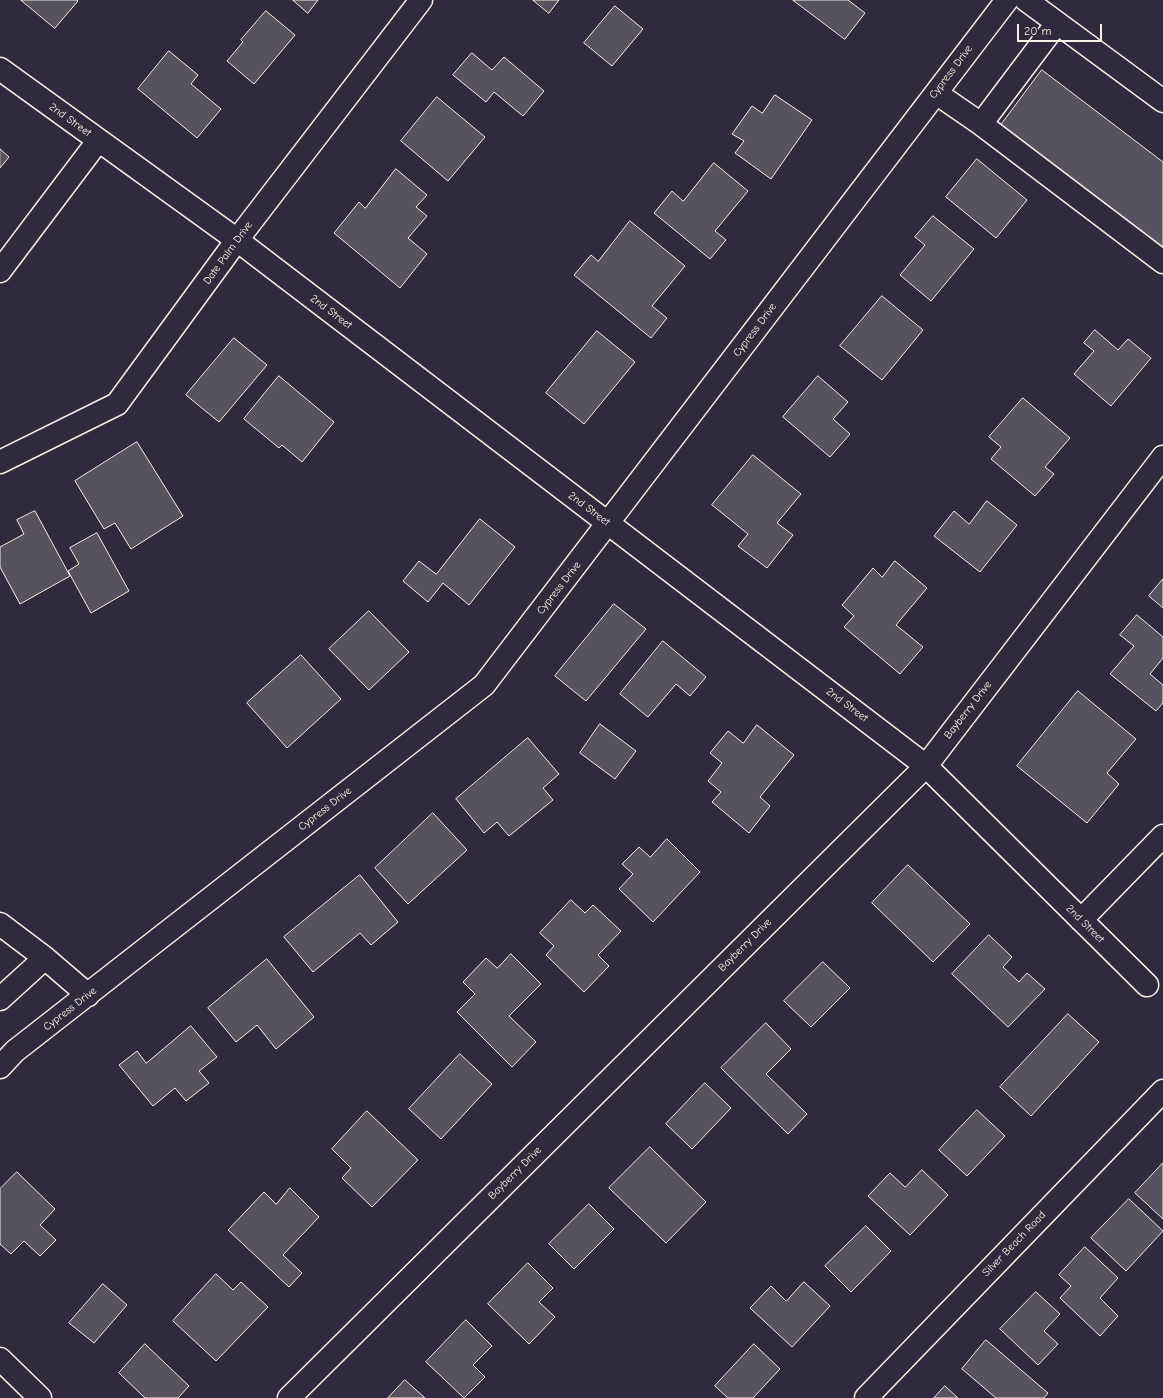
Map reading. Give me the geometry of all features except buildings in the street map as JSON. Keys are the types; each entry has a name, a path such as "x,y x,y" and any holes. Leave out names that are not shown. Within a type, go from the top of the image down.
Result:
{"street":[{"name":"Date Palm Drive","path":"0,462 117,404 237,240 421,0"},
{"name":"Cypress Drive","path":"0,1067 15,1051 484,685 1007,0"},
{"path":"1026,0 1163,102"},
{"path":"981,124 1057,24"},
{"name":"2nd Street","path":"0,69 237,240 926,766 1147,985"},
{"path":"936,93 981,124 1163,262"},
{"path":"0,271 98,141"},
{"name":"Bayberry Drive","path":"289,1398 926,766 1163,457"},
{"path":"1081,920 1163,836"},
{"path":"0,924 45,958 88,995"},
{"path":"0,999 45,958"},
{"name":"Silver Beach Road","path":"866,1398 1163,1091"},
{"path":"0,1359 40,1398"}]}
